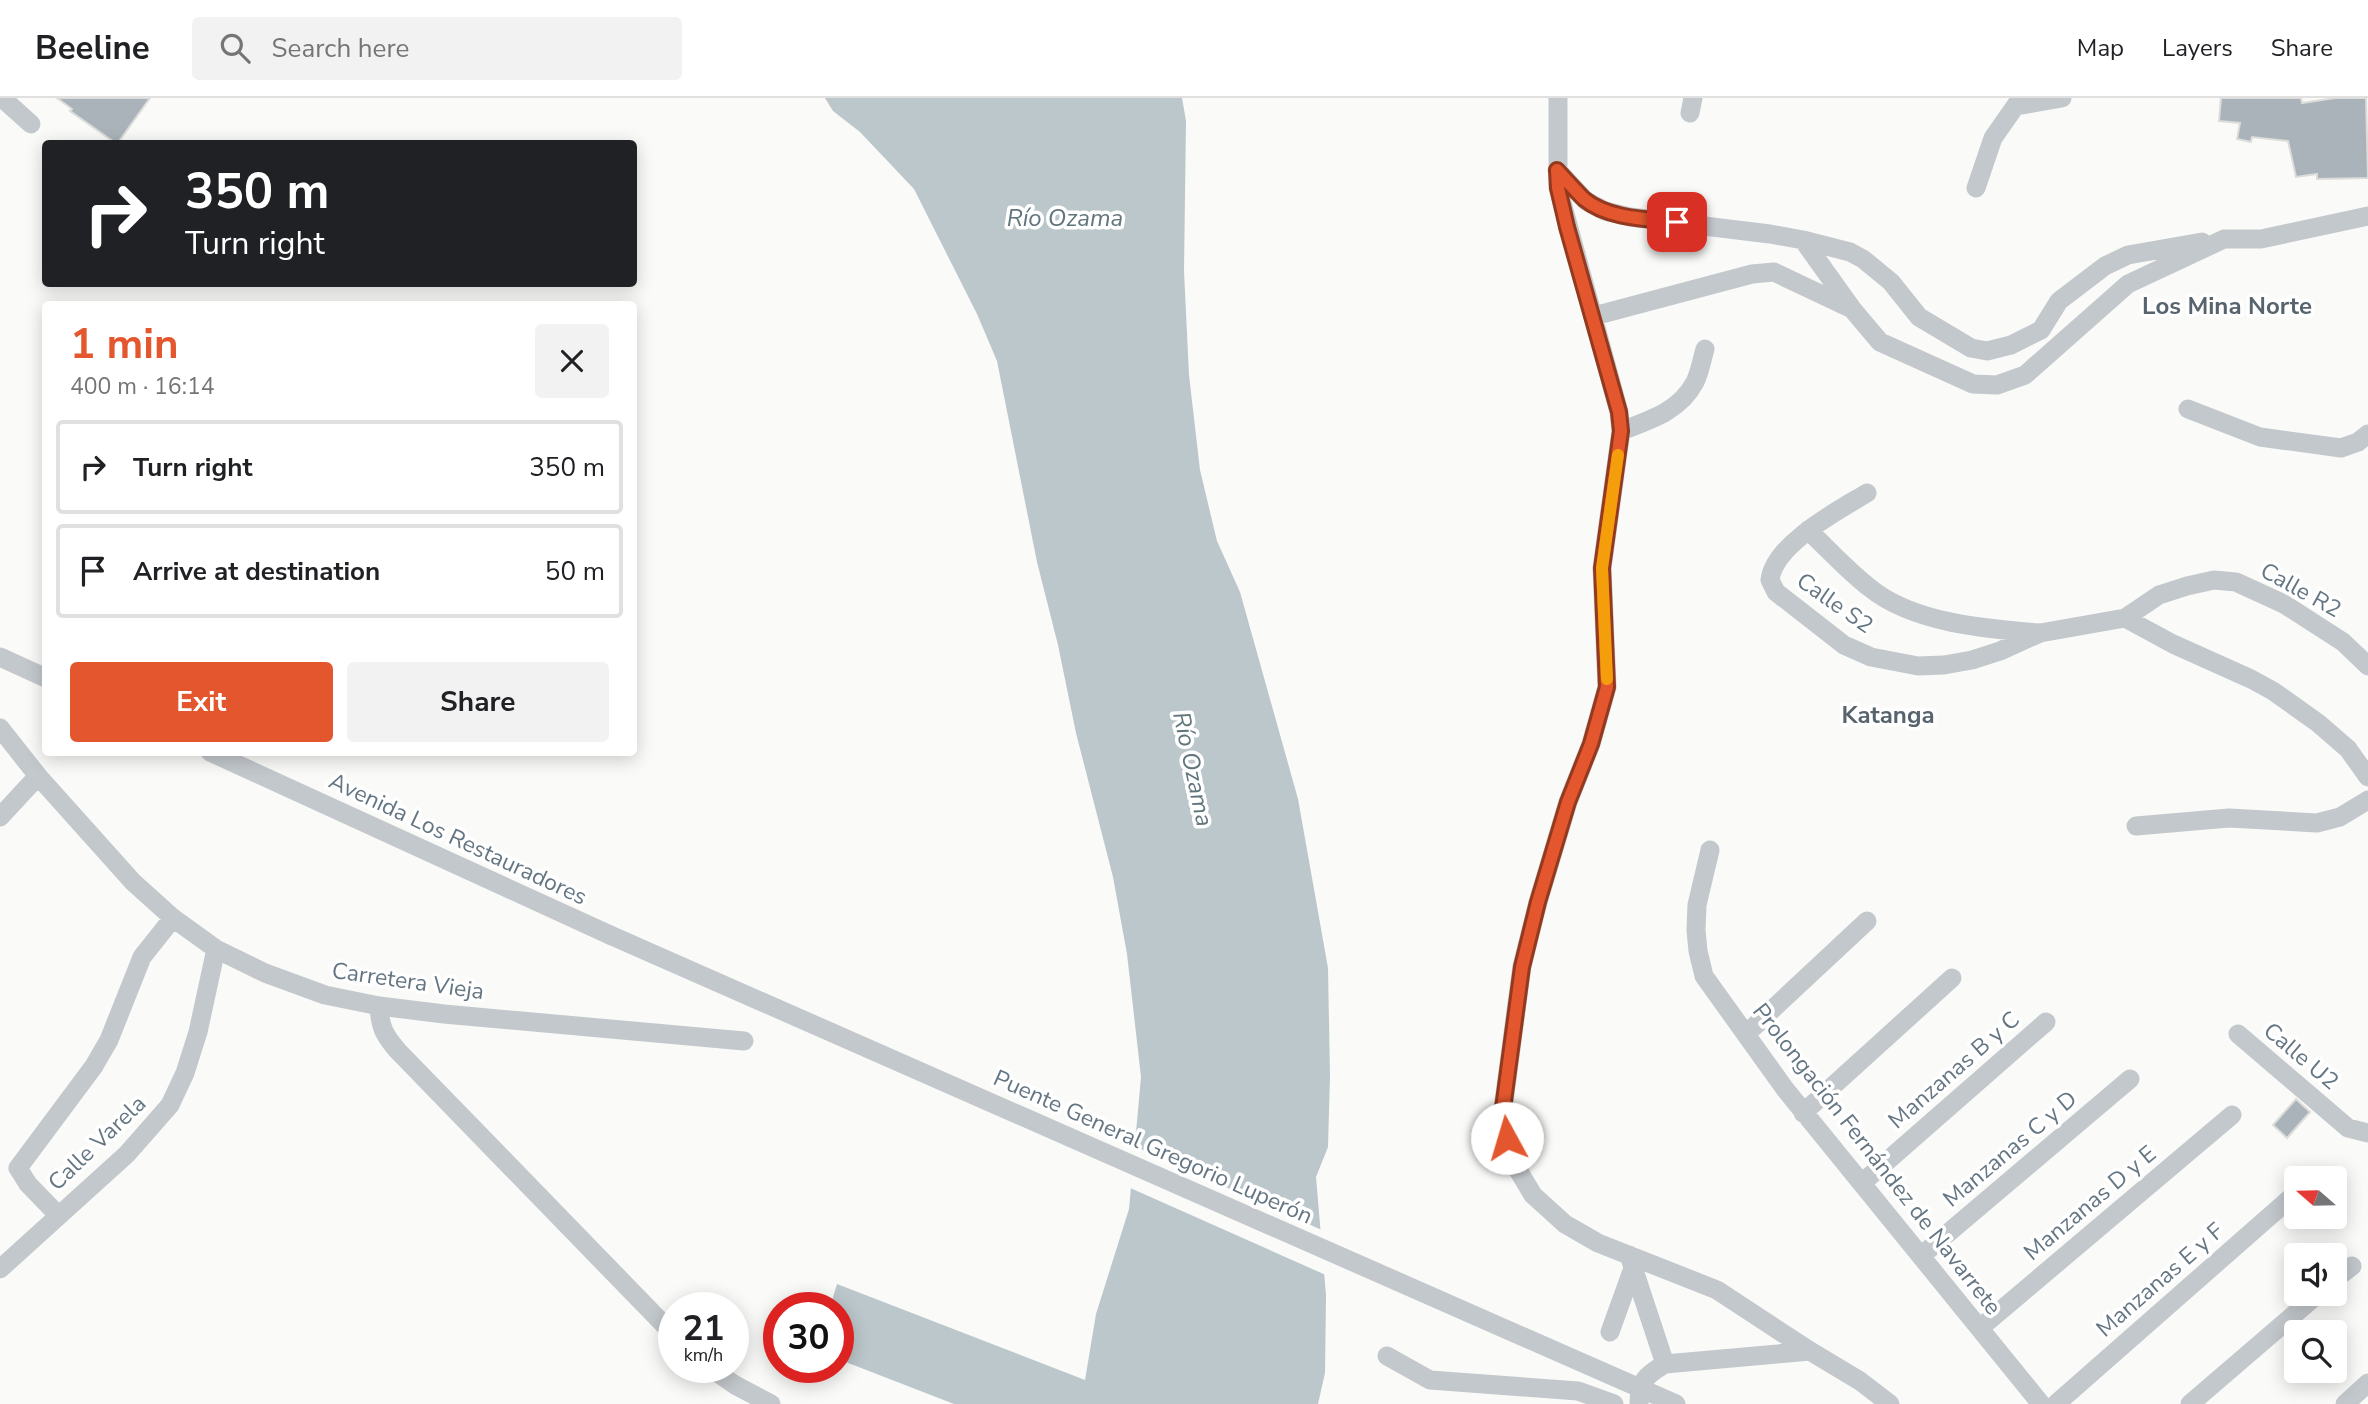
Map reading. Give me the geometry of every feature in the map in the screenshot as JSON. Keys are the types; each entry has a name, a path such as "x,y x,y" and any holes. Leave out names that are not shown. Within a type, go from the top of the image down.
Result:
{"street":[{"path":"2,98 31,124"},
{"path":"1558,98 1557,170 1562,208 1594,316 1619,412 1621,431 1602,568 1607,687 1591,744 1568,802 1522,967 1502,1116 1512,1160 1533,1195 1565,1224 1630,1263 1717,1290 1860,1381 1890,1404"},
{"path":"1976,188 1993,138 2019,102 2062,98"},
{"path":"1557,170 1586,201 1605,211 1630,217 1770,233 1850,252 1864,259 1891,282 1919,317 1971,348 1987,351 2011,345 2041,330 2059,301 2105,266 2128,255 2224,239 2261,239 2368,216"},
{"path":"1803,240 1853,310 1880,342 1973,384 1997,385 2025,375 2128,284 2224,239"},
{"path":"1594,316 1752,274 1774,272 1853,310"},
{"path":"1621,431 1658,418 1680,403 1695,381 1705,349"},
{"path":"2188,409 2260,437 2341,448 2358,442 2368,434"},
{"path":"1867,493 1808,530 1871,590 1927,615 1969,625 2040,634 2125,618 2273,691 2318,723 2348,749 2368,777"},
{"name":"Calle S2","path":"1808,530 1774,564 1770,580 1776,592 1844,645 1892,663 1918,666 1963,662 2000,651 2040,634"},
{"name":"Calle R2","path":"2125,618 2159,595 2214,580 2236,582 2284,604 2343,642 2368,666"},
{"path":"0,657 42,676"},
{"name":"Carretera Vieja","path":"0,728 38,776 133,882 173,918 216,949 265,973 325,995 379,1006 744,1041"},
{"name":"Avenida Los Restauradores","path":"218,756 610,935"},
{"path":"0,817 38,776"},
{"path":"2136,826 2229,818 2317,823 2340,817 2368,800"},
{"name":"Prolongación Fernández de Navarrete","path":"1710,850 1697,905 1698,951 1704,976 1804,1112 2042,1404"},
{"path":"58,1215 28,1184 18,1168 94,1066 109,1040 142,957 173,918"},
{"path":"1746,1034 1867,921"},
{"name":"Puente General Gregorio Luperón","path":"610,935 1676,1404"},
{"name":"Calle Varela","path":"0,1269 127,1154 170,1105 185,1073 198,1032 216,949"},
{"path":"1804,1112 1952,978"},
{"path":"379,1006 380,1025 387,1039 658,1318"},
{"name":"Manzanas B y C","path":"1861,1184 2046,1022"},
{"name":"Calle U2","path":"2238,1034 2348,1128 2368,1133"},
{"name":"Manzanas C y D","path":"1921,1256 2130,1079"},
{"name":"Manzanas D y E","path":"1980,1328 2232,1115"},
{"name":"Manzanas E y F","path":"2056,1404 2284,1204"},
{"path":"1610,1332 1630,1263"},
{"path":"1630,1263 1665,1364"},
{"path":"2347,1269 2352,1265"},
{"path":"2190,1404 2304,1306"},
{"path":"1639,1404 1639,1394 1646,1375 1665,1364 1810,1351"},
{"path":"1387,1356 1430,1380 1578,1391 1614,1404"},
{"path":"731,1383 771,1404"},
{"path":"2345,1404 2368,1383"}],"water":[{"name":"Río Ozama","path":"825,98 1182,98 1186,121 1184,271 1189,375 1200,470 1217,541 1240,592 1298,799 1328,968 1328,1147 1316,1177 1326,1295 1325,1373 1318,1404 954,1404 854,1365 854,1292 835,1292 837,1284 1085,1380 1096,1314 1129,1209 1141,1077 1127,954 1113,877 1076,733 1037,562 997,361 977,314 914,189 860,132 833,111"}],"pier":[{"path":"1132,1145 1324,1231 1328,1276 1128,1187"}],"building":[{"path":"57,98 150,98 120,140 111,140 70,111 72,109"},
{"path":"2221,98 2301,98 2302,103 2335,98 2366,98 2368,178 2317,179 2317,174 2296,177 2288,141 2252,137 2251,142 2237,139 2240,123 2219,121"},
{"path":"2296,1099 2310,1112 2287,1138 2273,1125"}],"slow traffic":[{"path":"1607,679 1602,568 1618,455"}],"district":[{"name":"Los Mina Norte","path":"2227,306"},
{"name":"Katanga","path":"1888,715"}],"route":[{"path":"1507,1138 1502,1116 1522,967 1568,802 1591,744 1607,687 1602,568 1621,431 1619,412 1594,316 1562,208 1557,170 1586,201 1605,211 1630,217 1677,222"}]}
